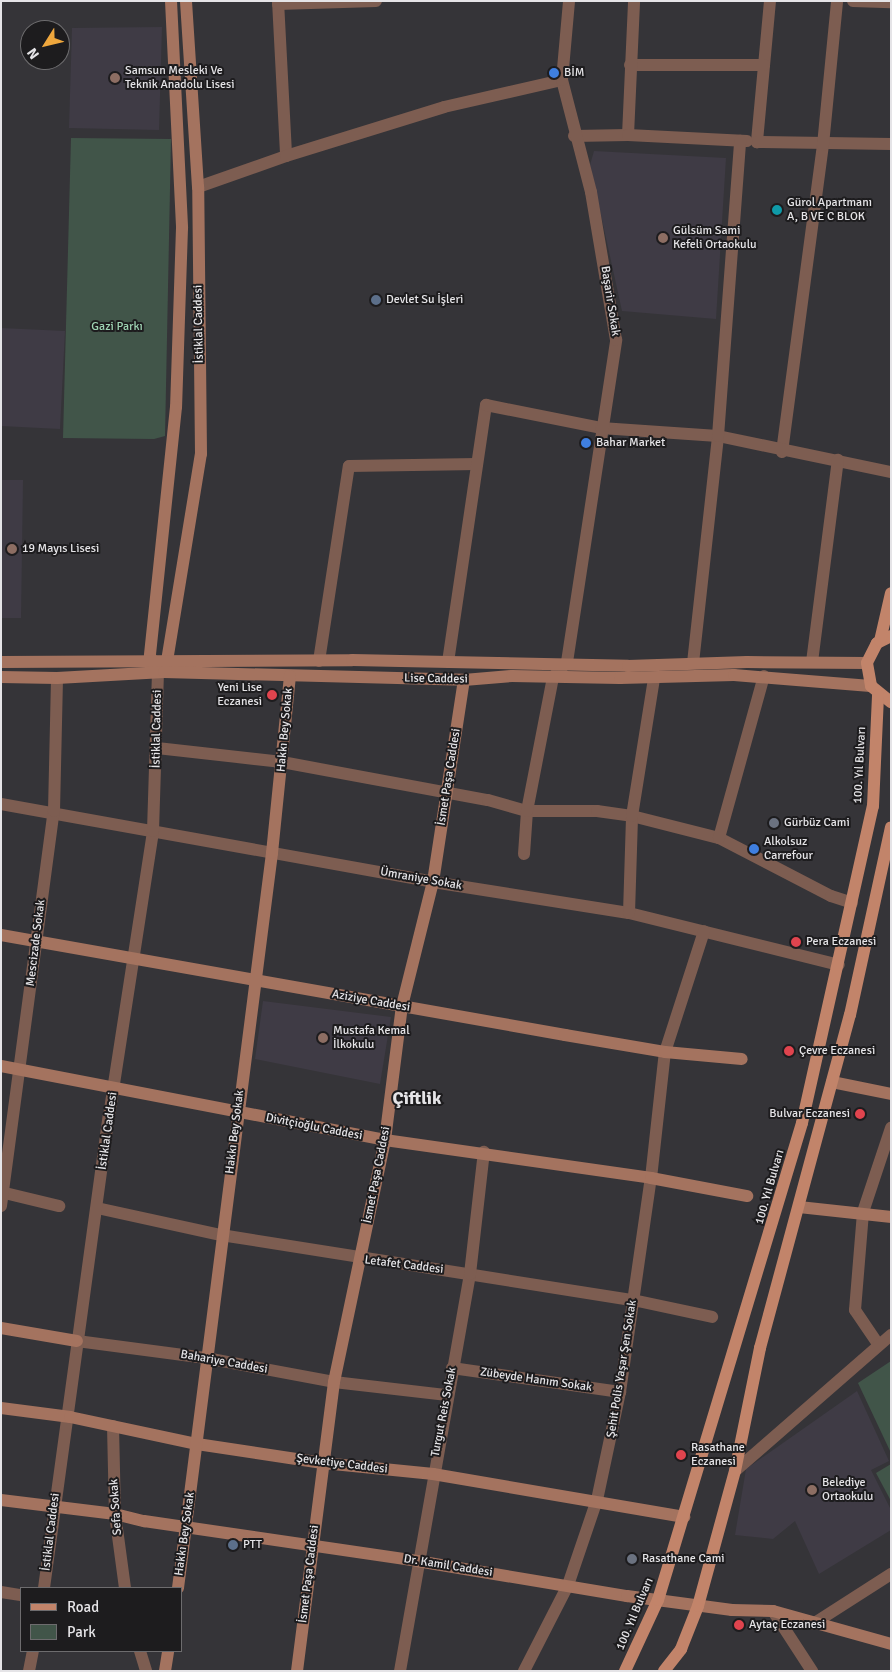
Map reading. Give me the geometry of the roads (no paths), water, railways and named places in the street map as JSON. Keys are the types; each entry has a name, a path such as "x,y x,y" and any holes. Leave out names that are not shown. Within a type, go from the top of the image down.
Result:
{"main road":[{"name":"İstiklal Caddesi","path":"167,662 201,454 198,187 186,1"},
{"name":"İstiklal Caddesi","path":"155,667 177,384 182,228 168,2"},
{"path":"867,663 870,652 886,639 891,593"},
{"name":"Lise Caddesi","path":"1,662 155,667 290,676 464,680 512,676 654,678 764,676 874,690"},
{"name":"Lise Caddesi","path":"1,677 57,678 155,667 167,662 566,662 628,666 694,663 867,663"},
{"name":"100. Yıl Bulvarı","path":"625,1671 658,1600 780,1204 839,964 872,806 874,690 867,663"},
{"name":"Hakkı Bey Sokak","path":"178,1587 187,1527 221,1235 272,853 290,676"},
{"name":"İsmet Paşa Caddesi","path":"297,1671 334,1382 385,1140 402,1006 433,882 464,680"},
{"path":"874,690 891,702"},
{"path":"664,1671 681,1650 698,1606 735,1471 760,1348 800,1207 832,1082 891,827"},
{"name":"Aziziye Caddesi","path":"1,935 254,982 665,1052 742,1059"},
{"name":"Divitçioğlu Caddesi","path":"1,1066 114,1090 385,1140 484,1152 651,1178 747,1196"},
{"path":"832,1082 891,1094"},
{"path":"800,1207 863,1212 891,1217"},
{"name":"Bahariye Caddesi","path":"1,1328 77,1341"},
{"name":"Şevketiye Caddesi","path":"1,1408 70,1417 197,1444 323,1463 433,1474 597,1500 684,1517"},
{"name":"Dr. Kamil Caddesi","path":"1,1500 115,1514 187,1527 417,1561 698,1606 773,1611 813,1624 891,1644"},
{"path":"165,1671 168,1652"}],"street":[{"path":"286,156 278,3 376,1"},
{"name":"Başarir Sokak","path":"566,662 616,340 591,192 574,136 562,80 570,1"},
{"path":"628,135 634,1"},
{"path":"757,142 770,1"},
{"path":"782,452 823,144 837,1"},
{"path":"854,1 891,2"},
{"path":"630,65 764,65"},
{"path":"198,187 286,156 444,107 562,80"},
{"path":"574,136 628,135 757,142 891,144"},
{"path":"694,663 718,436 740,141"},
{"path":"448,662 486,405 601,428 718,436 782,452 838,460 891,472"},
{"path":"812,662 838,460"},
{"path":"319,661 349,466 477,464"},
{"path":"524,854 527,812 553,677 566,662"},
{"name":"İstiklal Caddesi","path":"44,1587 53,1506 70,1417 77,1341 131,960 154,831 157,748 155,667"},
{"path":"719,838 764,676"},
{"name":"Mescizade Sokak","path":"1,1206 21,1069 36,940 54,812 57,678"},
{"path":"628,913 632,816 654,678"},
{"path":"157,748 282,762 446,794 488,800 527,812 597,811 632,816 719,838 831,896 852,903"},
{"name":"Ümraniye Sokak","path":"1,804 154,831 176,833 272,853 433,882 628,913 839,964"},
{"name":"Şehit Polis Yaşar Şen Sokak","path":"524,1671 568,1586 597,1500 620,1392 651,1178 665,1052 704,931"},
{"path":"878,1344 856,1310 863,1212 891,1128"},
{"name":"Turgut Reis Sokak","path":"400,1671 417,1561 470,1274 484,1152"},
{"path":"2,1192 59,1206"},
{"name":"Letafet Caddesi","path":"97,1208 221,1235 361,1260 470,1274 633,1300 712,1317"},
{"path":"735,1471 878,1344 891,1335"},
{"name":"Bahariye Caddesi","path":"77,1341 206,1358 334,1382 447,1395"},
{"name":"Zübeyde Hanım Sokak","path":"452,1368 620,1392"},
{"name":"Sefa Sokak","path":"113,1426 115,1514 125,1587"},
{"path":"813,1624 891,1574"},
{"path":"1,1592 20,1595"},
{"path":"773,1611 812,1671"},
{"path":"29,1671 33,1652"},
{"path":"140,1652 146,1671"}],"place":[{"name":"BİM","path":"554,73"},
{"name":"Samsun Mesleki Ve Teknik Anadolu Lisesi","path":"115,78"},
{"name":"Gürol Apartmanı A, B VE C BLOK","path":"777,210"},
{"name":"Gülsüm Sami Kefeli Ortaokulu","path":"663,238"},
{"name":"Devlet Su İşleri","path":"376,300"},
{"name":"Bahar Market","path":"586,443"},
{"name":"19 Mayıs Lisesi","path":"12,549"},
{"name":"Yeni Lise Eczanesi","path":"272,695"},
{"name":"Gürbüz Cami","path":"774,823"},
{"name":"Alkolsuz Carrefour","path":"754,849"},
{"name":"Pera Eczanesi","path":"796,942"},
{"name":"Mustafa Kemal İlkokulu","path":"323,1038"},
{"name":"Çevre Eczanesi","path":"789,1051"},
{"name":"Bulvar Eczanesi","path":"860,1114"},
{"name":"Rasathane Eczanesi","path":"681,1455"},
{"name":"Belediye Ortaokulu","path":"812,1490"},
{"name":"PTT","path":"233,1545"},
{"name":"Rasathane Cami","path":"632,1559"},
{"name":"Aytaç Eczanesi","path":"739,1625"}],"district":[{"name":"Çiftlik","path":"417,1098"}],"park label":[{"name":"Gazi Parkı","path":"117,327"}]}
